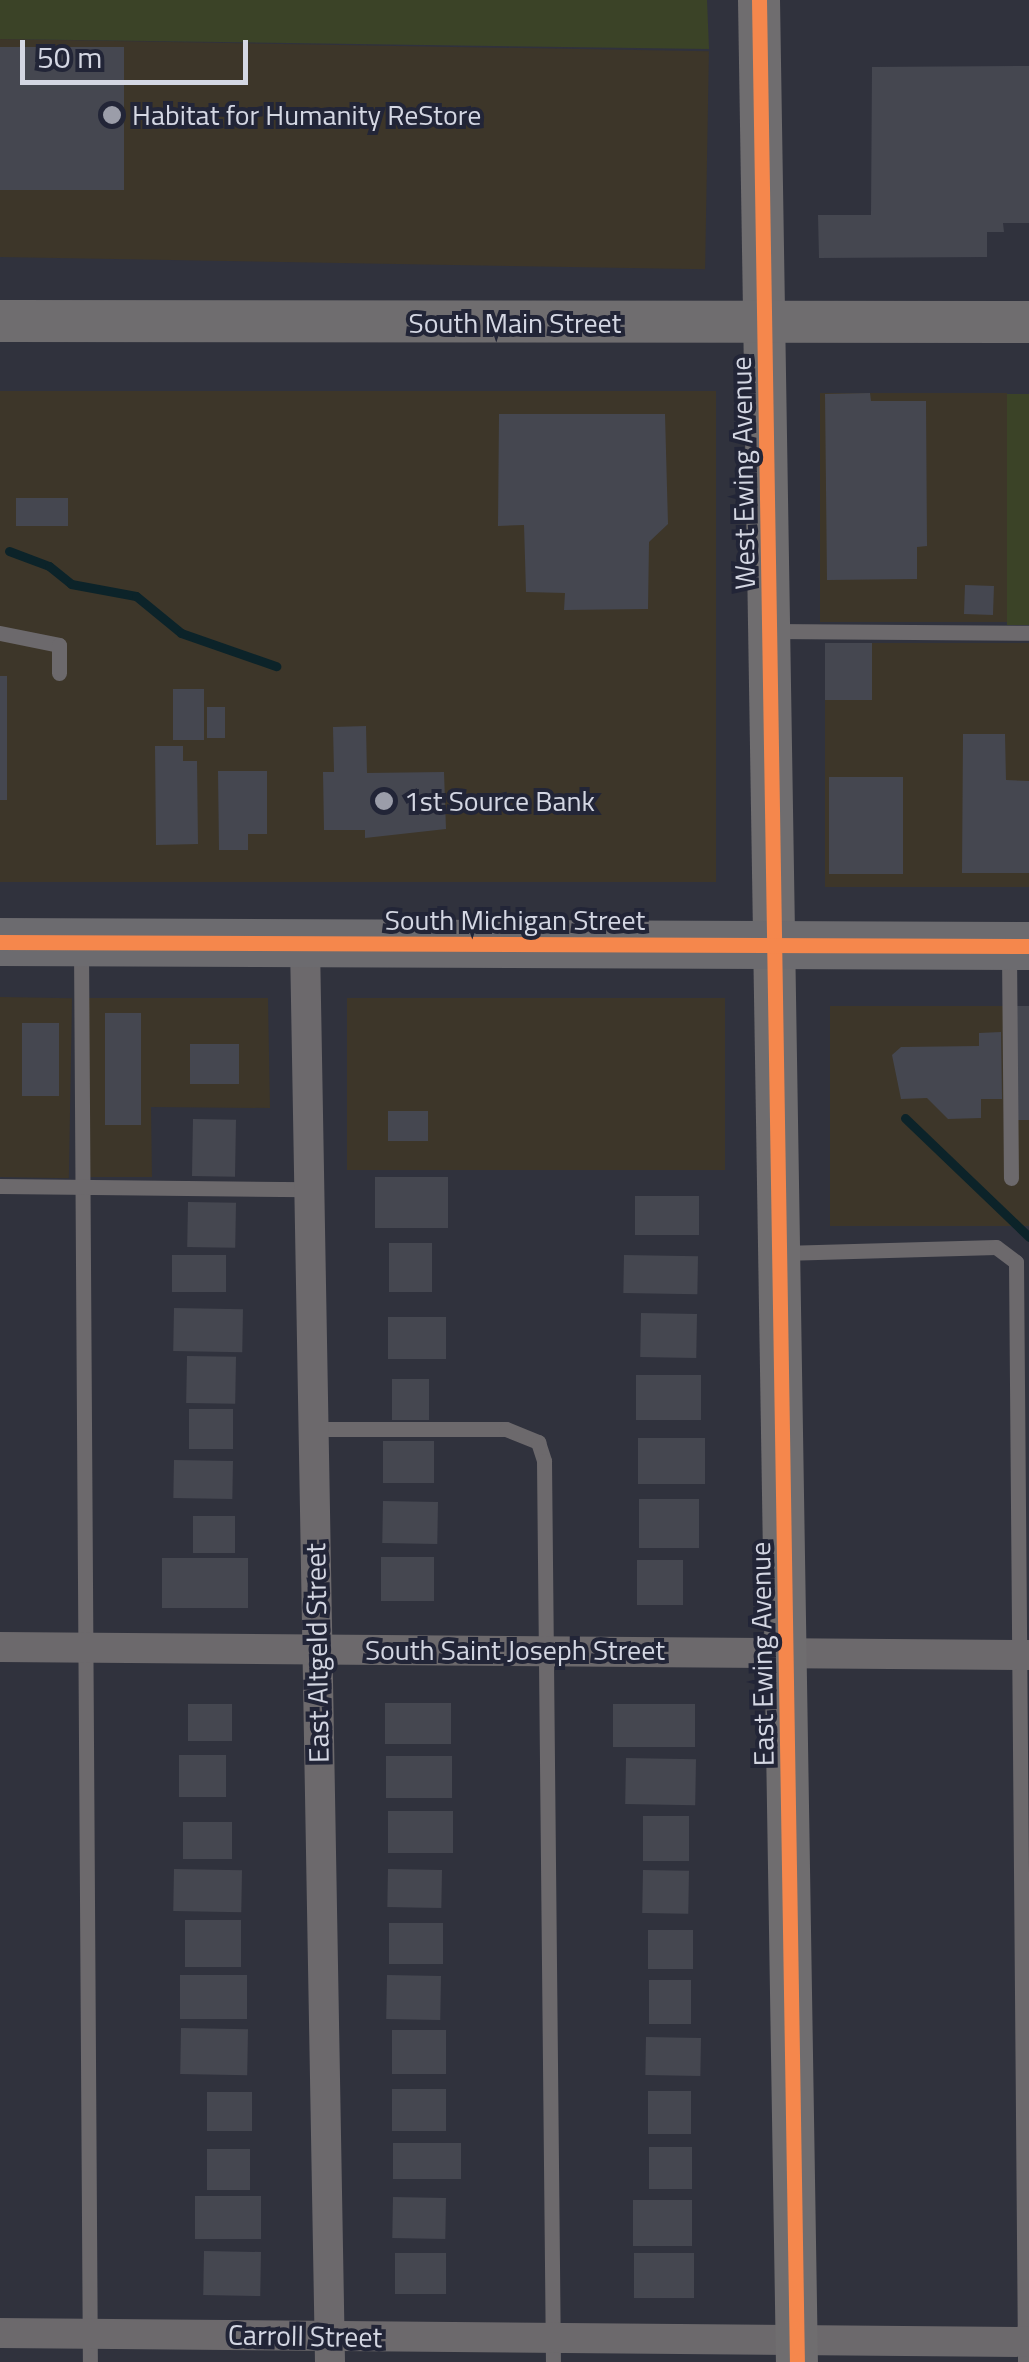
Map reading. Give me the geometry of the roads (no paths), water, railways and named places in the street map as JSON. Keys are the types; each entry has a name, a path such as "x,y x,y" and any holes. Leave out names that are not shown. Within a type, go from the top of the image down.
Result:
{"main road":[{"name":"South Michigan Street","path":"0,942 1019,946"}],"street":[{"name":"West Ewing Avenue","path":"758,0 778,946"},
{"name":"South Main Street","path":"0,321 1029,322"},
{"name":"East Altgeld Street","path":"305,944 330,2349"},
{"name":"East Ewing Avenue","path":"778,946 797,2351"},
{"name":"South Saint Joseph Street","path":"0,1646 1022,1655"},
{"name":"Carroll Street","path":"0,2333 89,2348 1026,2348"}],"lane":[{"path":"771,631 1029,632"},
{"path":"0,633 58,644 59,674"},
{"path":"81,943 89,2348"},
{"path":"1011,1178 1019,946"},
{"path":"0,1186 309,1189"},
{"path":"782,1253 996,1247 1016,1262 1026,2348"},
{"path":"314,1429 506,1429 538,1442 544,1462 553,2350"}],"waterway":[{"path":"9,551 49,566 71,584 136,596 181,633 276,666"},
{"path":"905,1118 1029,1237"}],"place":[{"name":"Habitat for Humanity ReStore","path":"112,115"},
{"name":"1st Source Bank","path":"384,801"}]}
